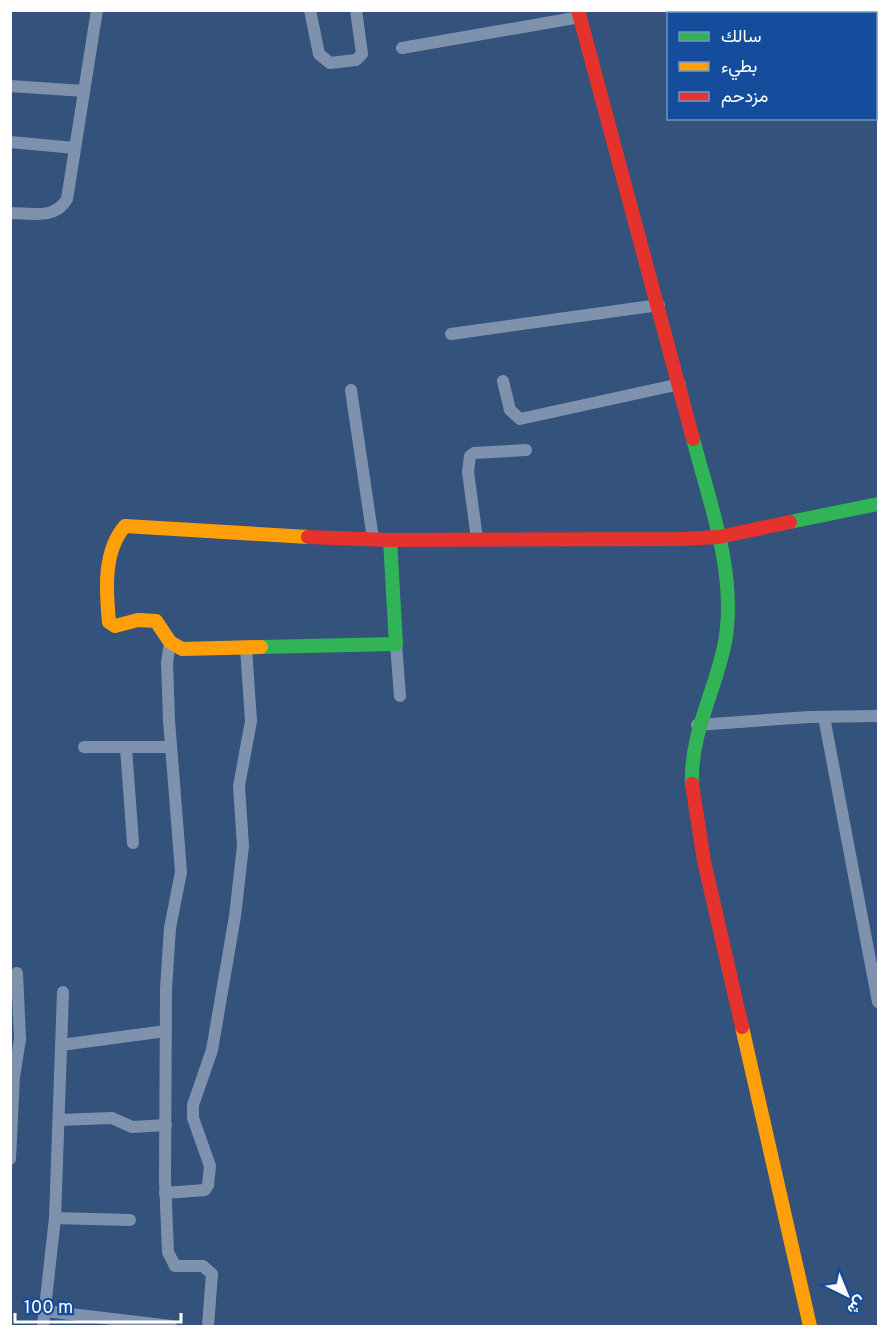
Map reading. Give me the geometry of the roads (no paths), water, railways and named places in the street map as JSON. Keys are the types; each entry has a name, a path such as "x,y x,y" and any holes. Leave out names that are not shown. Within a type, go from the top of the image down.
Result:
{"main road":[{"path":"579,14 680,384 719,537 728,587 728,618 722,654 697,725 691,764 696,813 810,1326"},
{"path":"390,540 396,644 182,649 170,642 156,621 138,620 115,626 110,622 110,561 117,535 125,526 390,540 681,540 719,537 879,504"}],"street":[{"path":"10,213 48,214 63,206 67,199 97,10"},
{"path":"310,10 319,54 330,63 356,60 362,54 356,10"},
{"path":"402,48 579,14"},
{"path":"10,86 84,91"},
{"path":"10,142 75,148"},
{"path":"451,334 659,305"},
{"path":"503,381 510,410 520,419 680,384"},
{"path":"351,390 373,539"},
{"path":"477,539 468,472 470,456 474,453 526,450"},
{"path":"170,642 167,687 180,872 168,945 165,1193 168,1251 171,1262 179,1266 203,1266 212,1274 208,1326"},
{"path":"396,644 400,696"},
{"path":"165,1193 205,1190 211,1174 193,1118 193,1105 212,1050 235,916 243,846 239,786 250,721 246,648"},
{"path":"697,725 879,716"},
{"path":"824,717 879,1002"},
{"path":"84,747 171,747"},
{"path":"126,748 133,843"},
{"path":"10,1159 14,1077 20,1039 17,973"},
{"path":"44,1326 55,1218 63,992"},
{"path":"61,1046 166,1031"},
{"path":"59,1120 112,1118 132,1127 166,1125"},
{"path":"55,1218 130,1220"},
{"path":"45,1311 111,1323 171,1326"}]}
